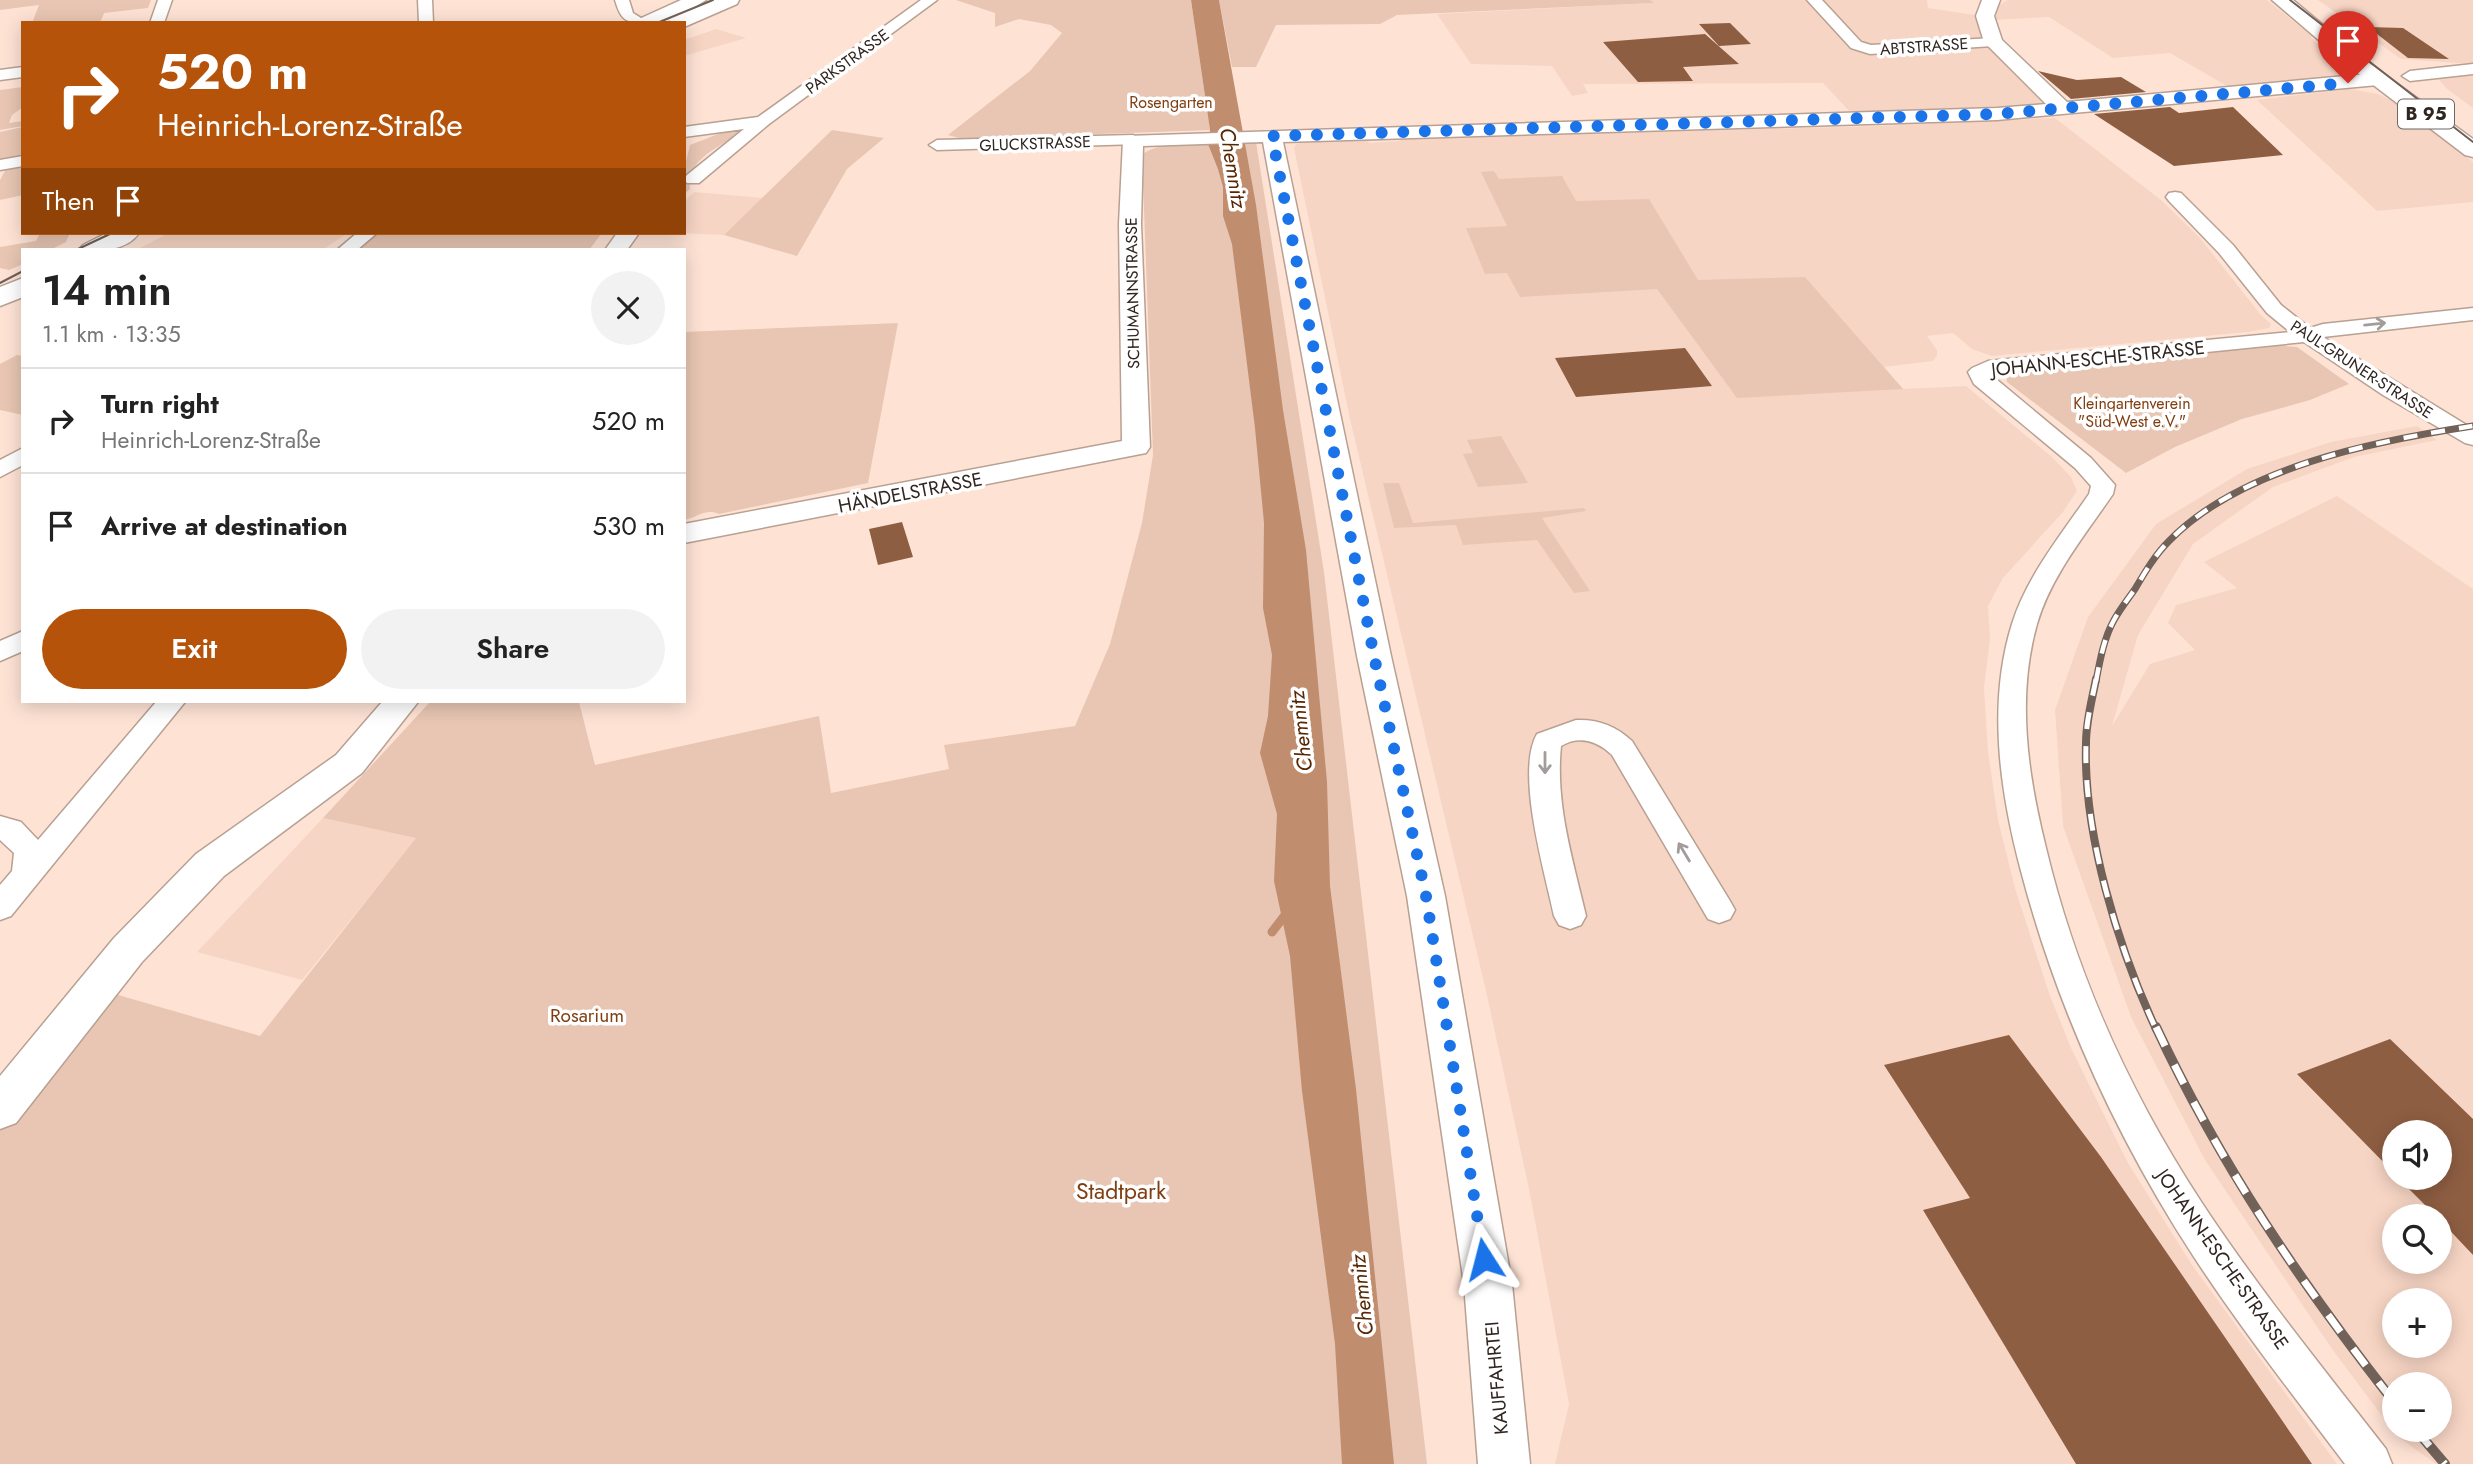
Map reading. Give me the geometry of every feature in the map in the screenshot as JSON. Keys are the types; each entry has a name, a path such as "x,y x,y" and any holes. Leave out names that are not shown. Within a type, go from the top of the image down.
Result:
{"main road":[{"path":"642,21 697,0"},
{"path":"682,21 730,0"},
{"name":"B 95","path":"2281,0 2392,70 2473,150"},
{"name":"B 95","path":"2304,0 2392,70 2473,128"},
{"path":"96,248 122,235"},
{"path":"122,248 147,235"},
{"path":"0,298 21,287"},
{"path":"0,312 21,301"}],"street":[{"path":"158,21 165,0"},
{"path":"425,0 426,21"},
{"path":"622,0 627,15 637,21"},
{"path":"633,0 639,21"},
{"name":"PARKSTRASSE","path":"693,179 763,121 930,0"},
{"name":"ABTSTRASSE","path":"1814,0 1856,46 1870,50 1993,42"},
{"path":"1992,0 1985,16 1993,42 2063,109"},
{"path":"1133,140 1929,117 2063,109 2392,70 2473,69"},
{"path":"0,75 21,72"},
{"name":"PARKSTRASSE","path":"686,132 763,121"},
{"name":"KAUFFAHRTEI","path":"1272,136 1364,604 1426,896 1488,1284 1504,1464"},
{"name":"GLUCKSTRASSE","path":"937,145 1133,140"},
{"name":"SCHUMANNSTRASSE","path":"1133,140 1130,225 1136,447"},
{"path":"0,165 21,161"},
{"name":"PAUL-GRUNER-STRASSE","path":"2175,197 2227,249 2274,309 2308,336 2391,390 2473,438"},
{"path":"349,248 365,235"},
{"path":"2308,336 2323,330 2473,314"},
{"name":"JOHANN-ESCHE-STRASSE","path":"2308,336 1988,367 1979,372 1981,380 2083,463 2103,485 2101,494 2045,579 2024,624 2011,694 2012,750 2022,812 2045,909 2063,960 2129,1111 2159,1167 2231,1276 2371,1464"},
{"name":"HÄNDELSTRASSE","path":"686,534 1136,447"},
{"path":"0,470 21,456"},
{"path":"0,652 21,641"},
{"path":"0,908 170,703"},
{"path":"0,1109 128,950 211,865 349,764 400,703"},
{"path":"1570,916 1548,812 1544,758 1547,741 1562,731 1582,729 1614,739 1622,748 1719,910"},
{"path":"0,828 10,830 29,850 27,875"}],"shaded area":[{"path":"1650,0 1927,0 1928,8 1975,15 1989,44 2046,106 1852,114 1823,83 1583,84 1588,93 1572,96 1552,66 1471,64 1437,14 1653,3"},
{"path":"2008,0 2267,0 2312,36 2311,38 2352,75 2227,86 2170,53 2113,58 2049,17 1995,20 1999,5"},
{"path":"2318,0 2473,0 2473,64 2401,59"},
{"path":"716,29 746,38 686,55 686,39"},
{"path":"2473,72 2473,108 2446,88 2437,77"},
{"path":"2350,89 2378,94 2400,105 2473,162 2473,202 2377,211 2257,100"},
{"path":"2055,118 2161,200 2200,238 2271,324 2269,328 1992,356 1972,349 1953,333 1927,336 1937,350 1933,361 1884,367 1903,389 1966,386 2052,457 2071,477 2077,491 2063,512 2003,578 1988,606 1990,640 1984,687 1988,752 1998,820 2015,888 2049,993 2071,1048 2128,1163 2192,1265 2337,1464 1555,1464 1569,1404 1529,1189 1486,991 1350,419 1294,148 1296,144 1303,142 1368,140 1369,143 1400,139 1876,126"},
{"path":"694,192 763,198 724,235 686,233 686,200"},
{"path":"165,235 345,235 325,248 140,248"},
{"path":"2417,426 2437,440 2354,457 2273,487 2193,544 2138,635 2112,726 2150,664 2195,650 2168,623 2176,605 2237,588 2204,562 2337,496 2473,589 2473,1464 2436,1464 2405,1442 2452,1442 2452,1372 2382,1372 2382,1416 2332,1349 2205,1160 2131,1017 2063,826 2055,710 2088,617 2156,524 2247,469 2331,442"},
{"path":"323,818 417,838 302,980 197,952"}],"green space":[{"path":"0,0 151,0 148,8 104,13 101,21 33,21 39,5 0,10"},
{"name":"Rosengarten","path":"956,0 1191,0 1210,130 962,139 948,135 1030,71 1062,33 1051,25 1019,19 995,27 995,13"},
{"path":"1219,0 1650,0 1654,3 1397,15 1380,24 1276,25 1256,67 1232,67"},
{"path":"21,87 21,108 12,115 9,123 21,121 21,126 0,130 0,90"},
{"path":"21,127 21,156 0,160 0,132"},
{"path":"731,129 738,133 705,155 693,169 690,189 686,192 686,162 690,145"},
{"path":"832,130 884,138 847,169 797,256 724,235"},
{"path":"1256,142 1324,572 1427,1464 0,1464 0,1127 108,992 260,1036 416,838 323,818 429,703 579,703 595,765 819,716 831,793 949,769 944,745 1075,726 1110,644 1142,523 1153,455 1142,155 1163,146"},
{"path":"21,165 21,195 0,200 0,180 7,167"},
{"path":"1494,171 1499,179 1562,176 1576,201 1649,199 1698,280 1805,277 1903,389 1737,398 1657,289 1520,297 1507,273 1485,274 1466,228 1507,226 1481,172"},
{"path":"39,235 69,235 66,242 54,248 21,248 21,265 9,270 0,268 0,247 36,241"},
{"path":"375,235 600,235 591,248 359,248"},
{"path":"898,323 868,483 719,514 705,513 686,519 686,332"},
{"name":"Kleingartenverein \"Süd-West e.V.\"","path":"2274,345 2297,347 2349,384 2310,400 2242,419 2175,447 2126,473 2007,382 2006,375 2015,370"},
{"path":"21,356 21,415 0,410 0,364"},
{"path":"1501,436 1528,483 1478,487 1463,454 1473,453 1467,440"},
{"path":"1383,483 1399,483 1413,523 1584,508 1586,511 1542,518 1590,591 1574,593 1537,540 1463,545 1456,525 1394,528"}],"water":[{"name":"Chemnitz","path":"1191,0 1219,0 1256,205 1283,410 1306,550 1327,782 1330,886 1356,1089 1394,1464 1342,1464 1335,1344 1302,1091 1290,956 1274,881 1277,814 1260,753 1268,716 1272,655 1263,608 1264,523 1255,428 1232,244 1223,216 1223,187 1208,144 1210,130"}],"building":[{"path":"1730,23 1751,44 1719,46 1699,24"},
{"path":"2368,27 2403,28 2449,59 2408,58"},
{"path":"1705,34 1739,64 1683,67 1693,81 1638,82 1603,42"},
{"path":"2038,71 2077,80 2121,77 2146,92 2071,99"},
{"path":"2170,107 2179,113 2233,107 2283,155 2174,166 2094,114"},
{"path":"1685,348 1712,386 1576,397 1555,358"},
{"path":"902,522 913,557 878,565 869,529"},
{"path":"2009,1035 2101,1157 2312,1464 2076,1464 1923,1210 1970,1198 1884,1065"},
{"path":"2390,1039 2473,1119 2473,1255 2452,1233 2452,1204 2424,1204 2410,1190 2452,1190 2452,1120 2382,1120 2382,1161 2297,1074"}],"waterway":[{"path":"1272,932 1289,910"}],"tram line":[{"path":"662,21 713,0"},
{"path":"2290,0 2473,142"},
{"path":"80,248 108,235"},
{"path":"0,283 21,272"}],"railway":[{"path":"2096,681 2105,642 2116,616 2159,552 2199,515 2233,494 2311,461 2394,440 2473,426"},
{"path":"2096,679 2086,735 2090,814 2116,927 2156,1029"},
{"path":"2156,1027 2207,1127 2264,1222 2382,1387"},
{"path":"2426,1442 2445,1464"}],"route":[{"path":"1484,1259 1426,896 1374,656 1272,136 1997,114 2348,83"}],"park label":[{"name":"Rosarium","path":"587,1015"},
{"name":"Stadtpark","path":"1121,1191"}]}
